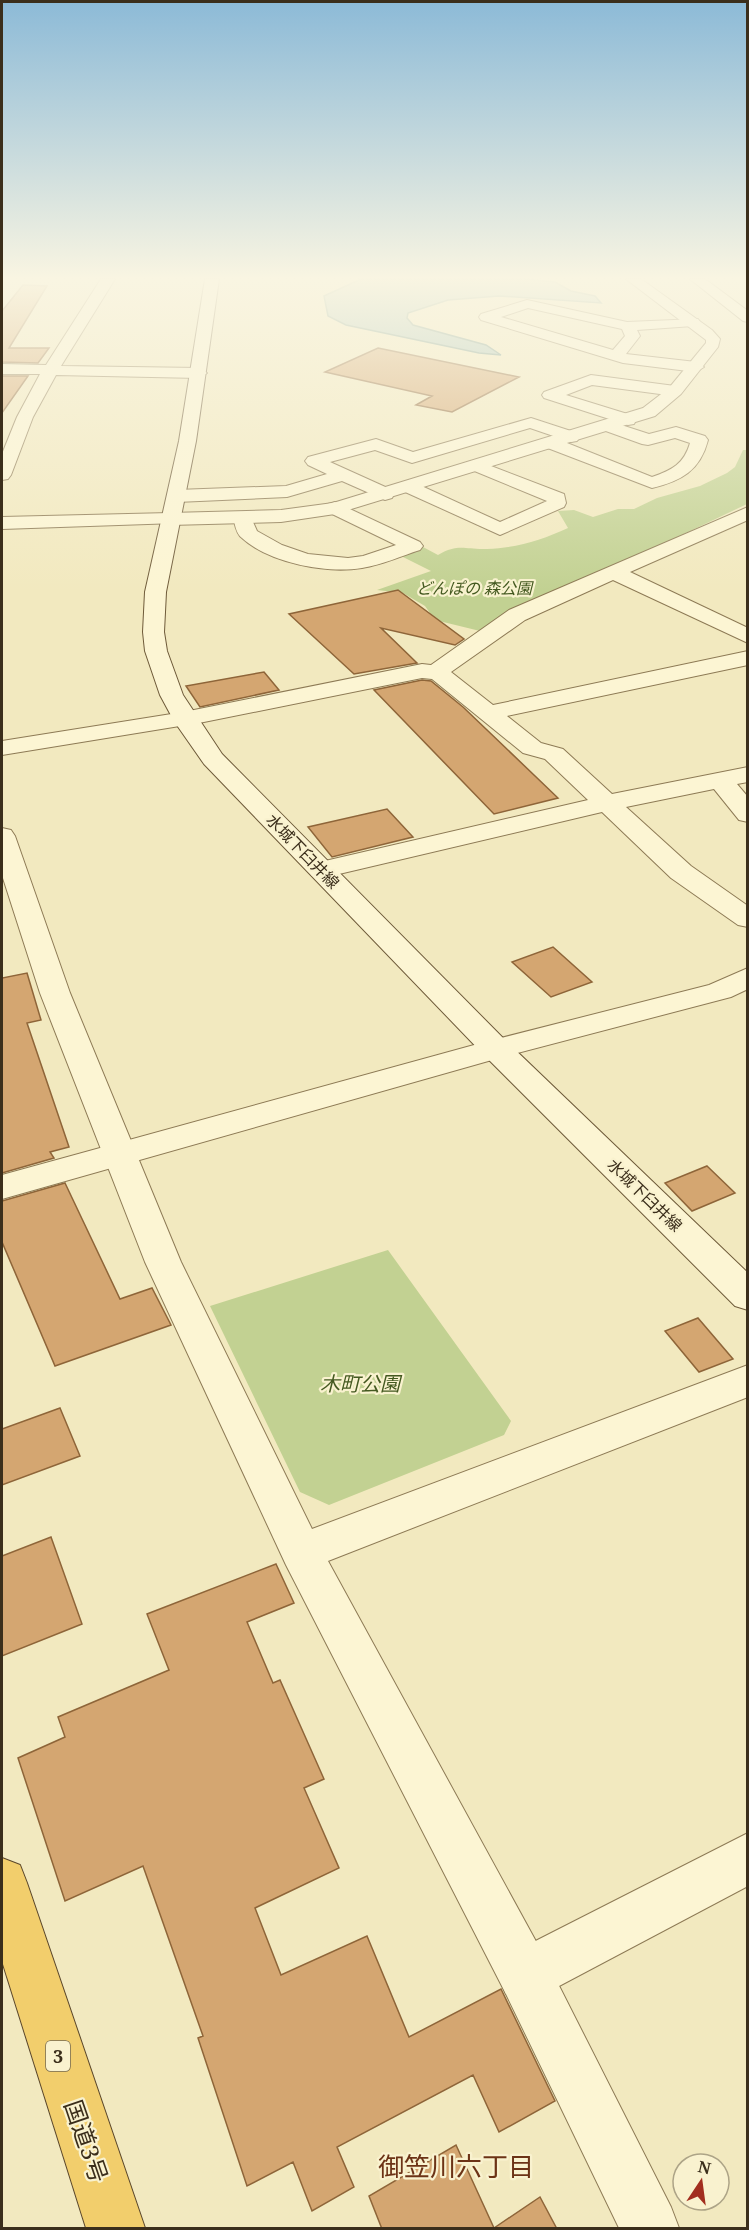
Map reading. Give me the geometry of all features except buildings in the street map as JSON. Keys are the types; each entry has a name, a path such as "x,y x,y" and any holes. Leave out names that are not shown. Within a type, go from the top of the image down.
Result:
{"highway":[{"name":"国道3号","path":"2,1883 116,2229"}],"street":[{"path":"2,475 25,417 43,383"},
{"name":"水城下臼井線","path":"197,383 156,598 155,639 166,684 184,719 213,759 496,1049 747,1296"},
{"path":"583,383 550,395 628,420"},
{"path":"614,383 675,391"},
{"path":"173,507 242,517 301,514 335,508 628,420 649,412 682,383"},
{"path":"385,494 314,461 376,444 412,458 531,423 571,437"},
{"path":"551,443 652,483 684,471 696,457 699,440 676,432 648,440 609,426"},
{"path":"409,487 500,529 557,503 557,498 478,466"},
{"path":"2,523 173,507 287,491 343,475"},
{"path":"242,517 248,534 271,549 304,561 340,565 364,562 412,546 335,508"},
{"path":"436,672 517,615 747,514"},
{"path":"615,573 747,637"},
{"path":"491,712 747,658"},
{"path":"2,748 184,719 422,671 436,672 446,677 482,709 491,712 532,748 554,754 681,872 747,919"},
{"path":"322,870 608,803 747,774"},
{"path":"720,780 747,814"},
{"path":"2,836 54,993 163,1262 301,1552 525,1975 650,2229"},
{"path":"2,1187 496,1049 720,991 747,977"},
{"path":"301,1552 747,1380"},
{"path":"525,1975 747,1858"}],"green space":[{"name":"どんぽの 森公園","path":"743,450 747,450 747,504 480,631 435,620 425,606 403,593 377,590 431,571 399,555 423,547 438,555 457,548 498,548 539,540 568,528 558,511 574,510 593,517 618,509 634,509 657,498 700,486 727,473 735,467"},
{"name":"木町公園","path":"388,1250 511,1421 504,1435 329,1505 300,1492 210,1306"}],"district":[{"name":"御笠川六丁目","path":"456,2166"}]}
